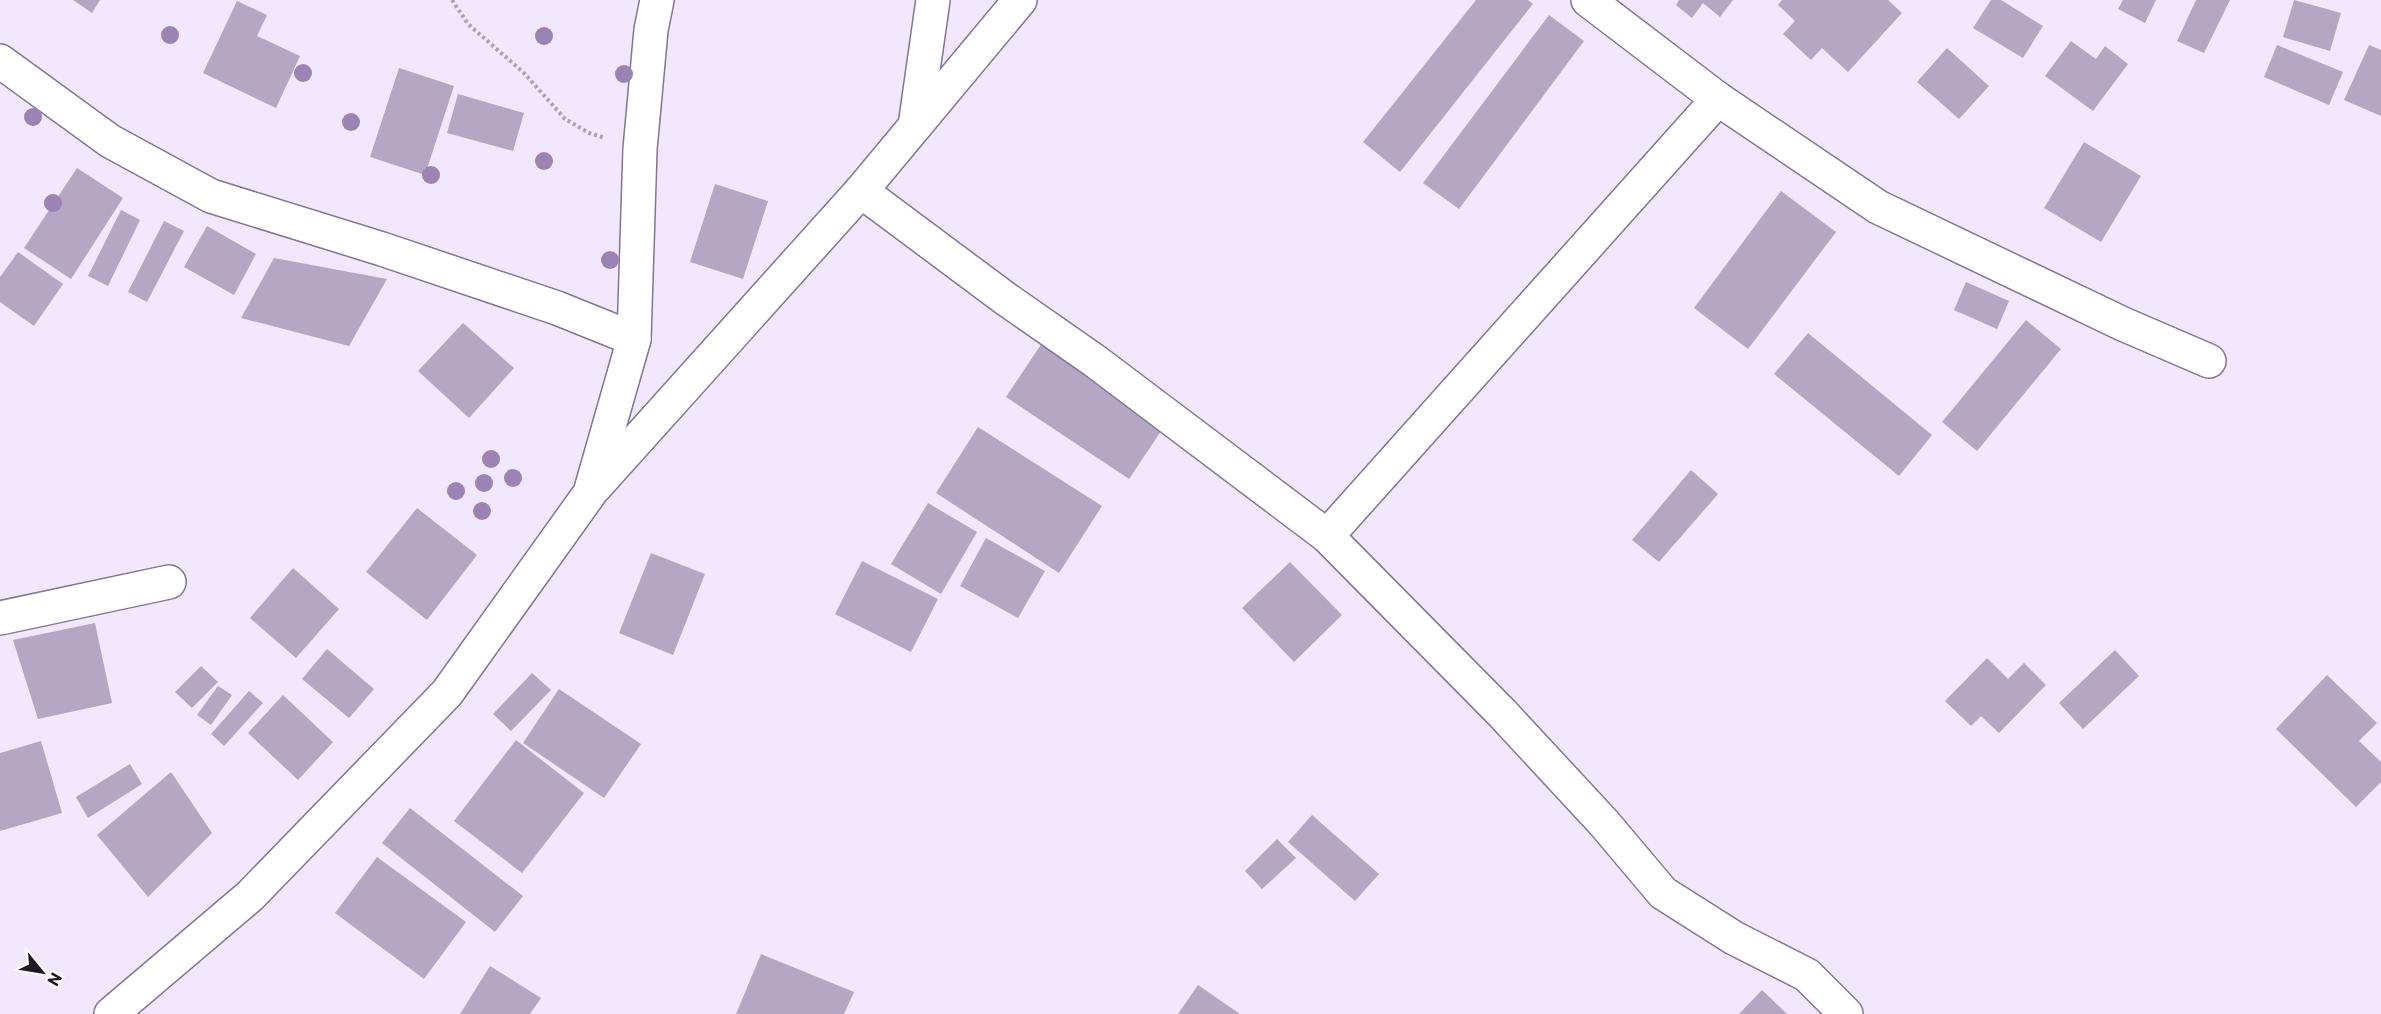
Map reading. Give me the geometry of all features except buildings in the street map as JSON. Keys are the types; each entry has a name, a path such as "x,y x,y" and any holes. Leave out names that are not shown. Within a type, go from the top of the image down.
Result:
{"street":[{"path":"915,127 933,0"},
{"path":"111,1014 250,897 447,693 590,493 861,191 1020,0"},
{"path":"1588,0 1718,99 1878,207 2123,324 2209,361"},
{"path":"590,493 634,339 640,149 649,10"},
{"path":"0,61 110,141 211,196 382,249 557,308 634,339"},
{"path":"1327,536 1718,99"},
{"path":"861,191 1006,299 1095,361 1327,536 1502,713 1604,823 1663,893 1734,938 1807,975 1846,1014"},
{"path":"0,618 169,582"}],"path":[{"path":"452,0 468,24 524,73 565,119 589,133 640,149"}]}
